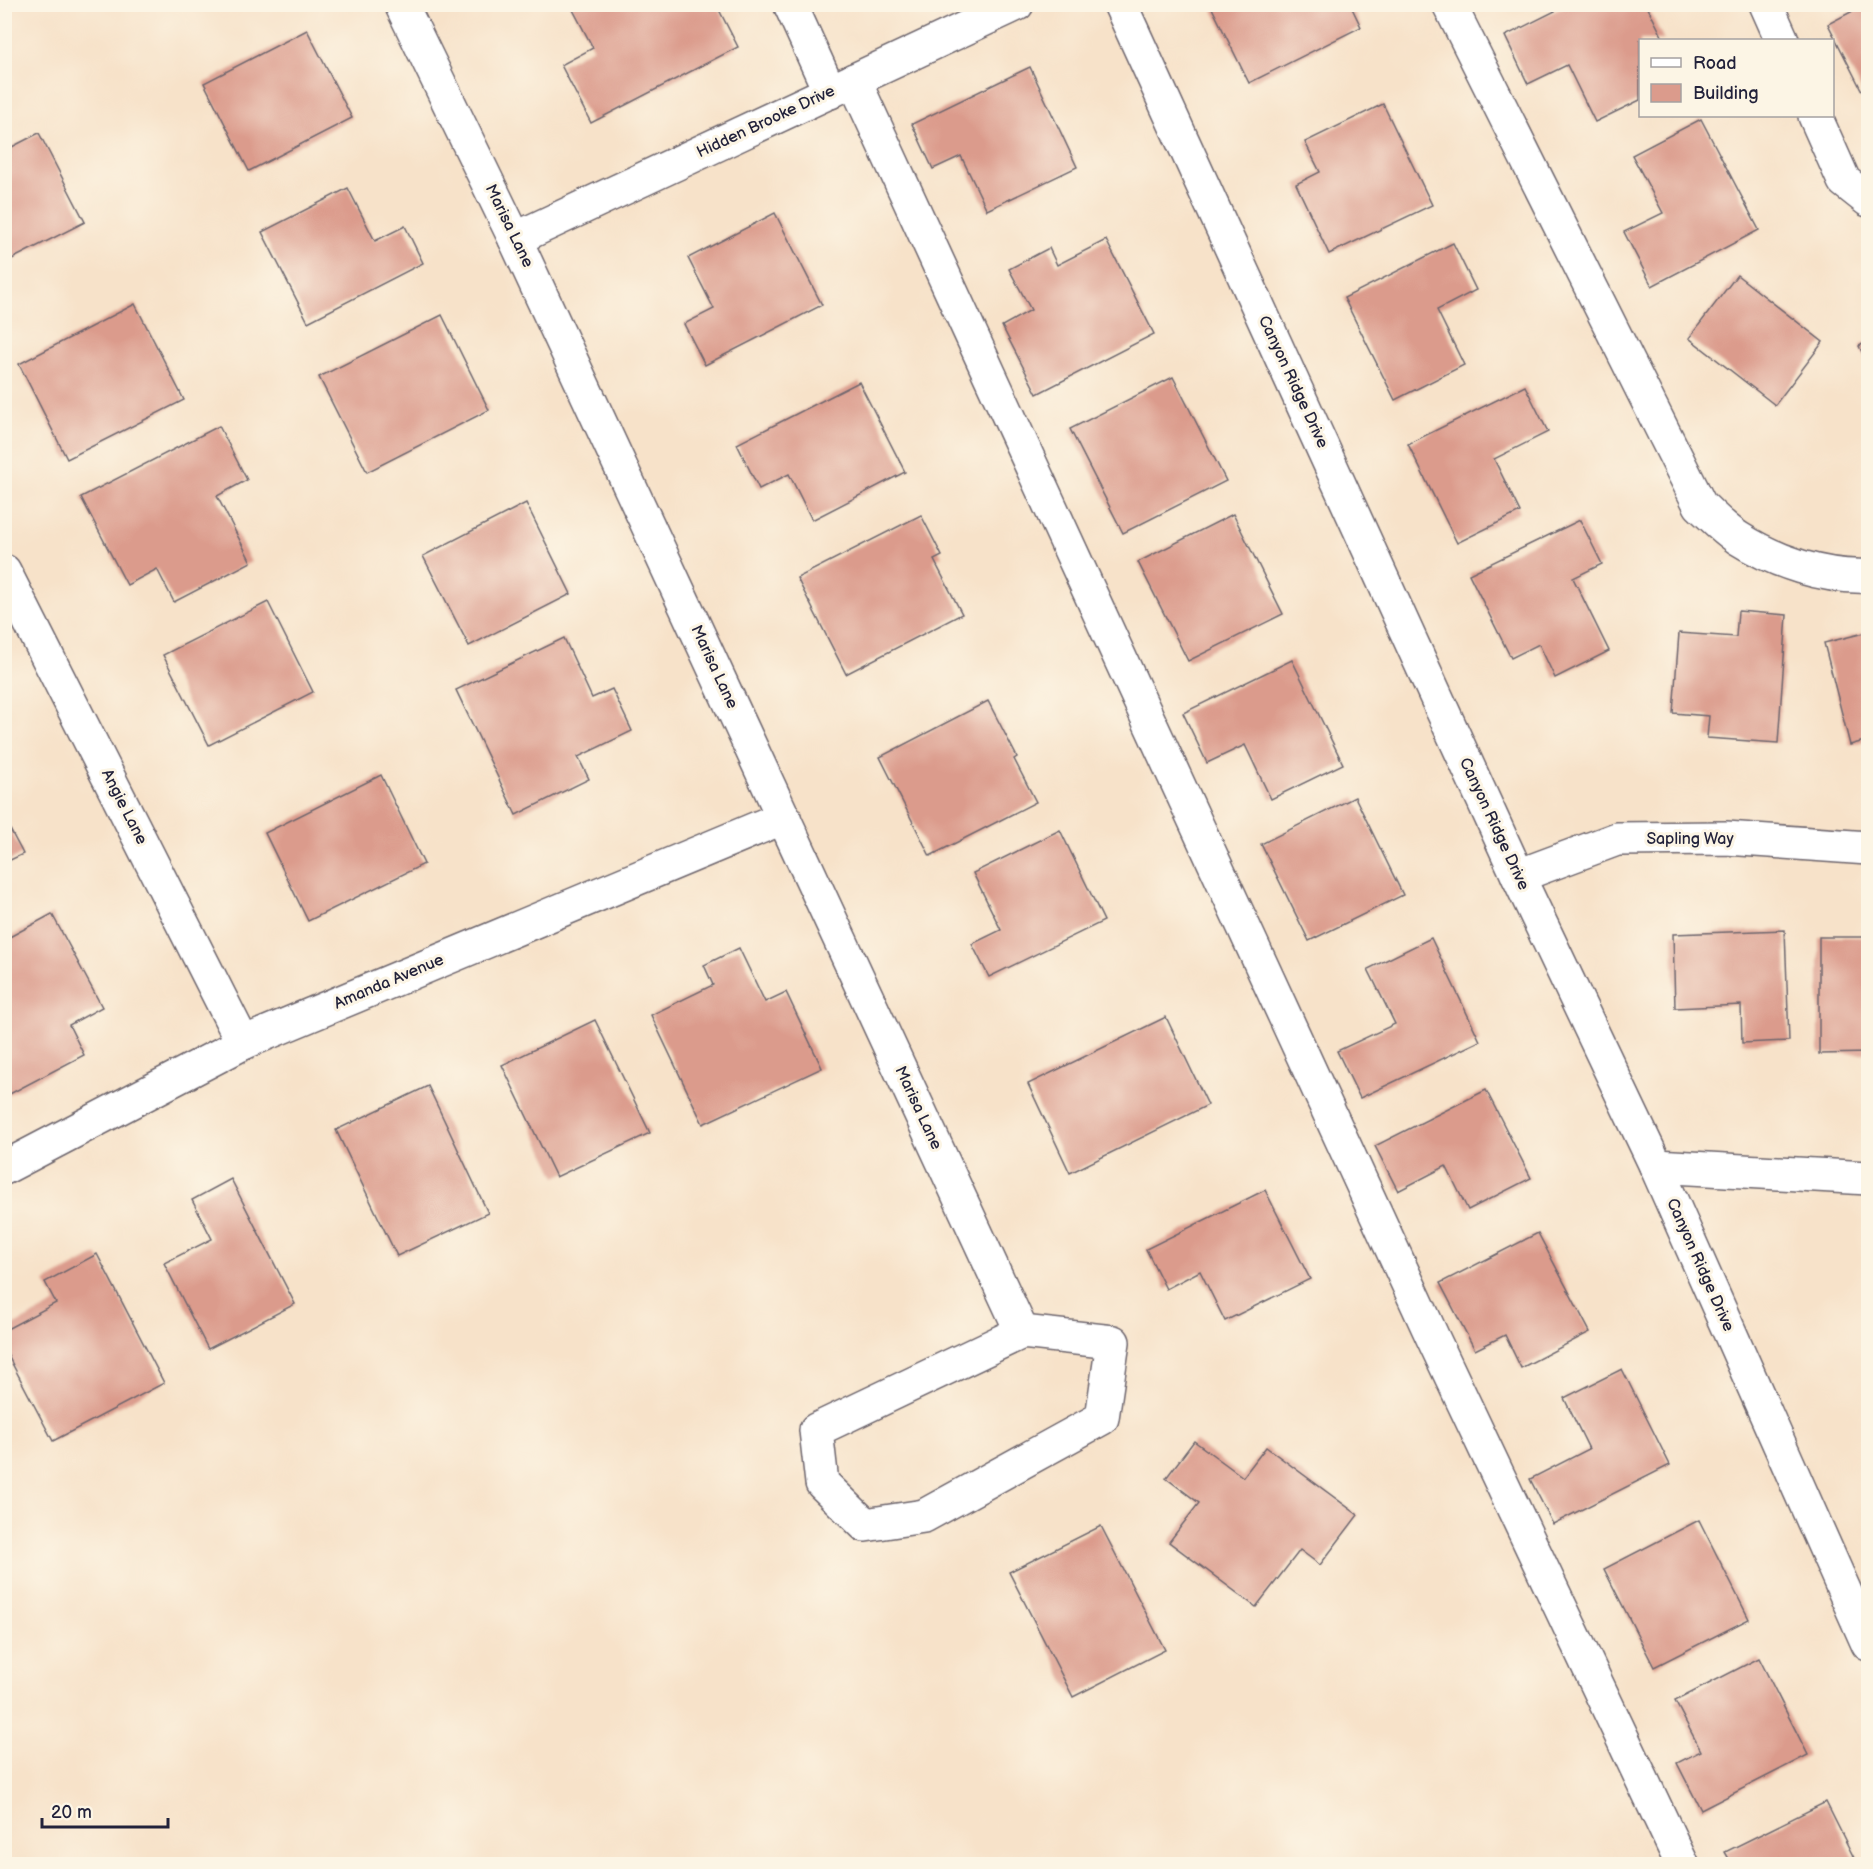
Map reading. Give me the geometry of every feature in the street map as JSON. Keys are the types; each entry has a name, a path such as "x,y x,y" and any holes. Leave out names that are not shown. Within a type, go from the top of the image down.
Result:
{"street":[{"name":"Marisa Lane","path":"401,4 515,239 1022,1332"},
{"path":"790,4 842,86 1682,1864"},
{"name":"Hidden Brooke Drive","path":"515,239 1017,4"},
{"name":"Canyon Ridge Drive","path":"1120,4 1518,876 1656,1166 1866,1631"},
{"path":"1449,4 1700,505 1737,538 1793,566 1850,577 1869,576"},
{"path":"1766,4 1782,39"},
{"path":"1816,117 1856,190"},
{"name":"Angie Lane","path":"4,571 243,1043"},
{"name":"Amanda Avenue","path":"4,1168 243,1043 784,817"},
{"name":"Sapling Way","path":"1518,876 1617,839 1726,838 1869,848"},
{"path":"1656,1166 1869,1178"},
{"path":"1022,1332 1113,1342 1102,1419 924,1516 865,1525 822,1484 816,1430 1022,1332"}],"building":[{"path":"570,4 716,4 738,47 591,123 561,65 593,48"},
{"path":"1210,4 1350,4 1361,27 1249,83"},
{"path":"1569,4 1646,4 1664,39 1639,39 1639,100 1595,122 1567,65 1528,84 1505,36"},
{"path":"1868,4 1868,103 1828,24"},
{"path":"307,30 352,118 249,171 204,83"},
{"path":"1030,67 1077,167 987,210 961,156 933,169 912,124"},
{"path":"1383,104 1432,205 1329,254 1296,184 1320,172 1305,142"},
{"path":"1701,119 1759,230 1652,286 1624,232 1663,213 1632,155"},
{"path":"39,133 85,222 4,263 4,151"},
{"path":"348,188 375,241 405,226 423,263 308,322 262,232"},
{"path":"775,213 822,305 705,365 684,324 714,309 688,258"},
{"path":"1106,240 1154,334 1037,394 1002,326 1031,310 1009,269 1049,248 1057,265"},
{"path":"1453,243 1476,290 1437,310 1464,365 1395,400 1344,298"},
{"path":"1737,275 1823,342 1775,405 1689,338"},
{"path":"135,304 184,400 67,459 19,364"},
{"path":"442,315 489,410 367,472 319,377"},
{"path":"1868,341 1868,364 1859,346"},
{"path":"1173,377 1226,481 1123,533 1070,429"},
{"path":"859,382 905,472 812,520 789,474 759,489 737,444"},
{"path":"1525,386 1548,432 1494,459 1520,512 1457,543 1408,444"},
{"path":"219,426 247,480 217,496 251,562 174,602 157,569 127,585 81,497"},
{"path":"526,503 571,594 469,646 423,556"},
{"path":"1233,514 1283,614 1188,661 1138,562"},
{"path":"921,515 942,556 934,560 962,614 846,674 797,578"},
{"path":"1580,520 1602,564 1573,578 1609,651 1555,678 1539,644 1511,658 1469,574"},
{"path":"268,602 313,692 209,745 163,655"},
{"path":"1738,611 1787,615 1778,743 1707,738 1709,716 1673,713 1679,633 1736,637"},
{"path":"1868,632 1868,740 1850,745 1824,643"},
{"path":"564,638 592,698 612,689 632,731 578,757 589,779 516,815 456,690"},
{"path":"1292,660 1343,764 1271,799 1245,745 1207,763 1183,713"},
{"path":"988,701 1017,757 1014,759 1036,802 930,856 880,757"},
{"path":"381,775 424,864 308,921 265,833"},
{"path":"1355,797 1403,895 1309,941 1261,844"},
{"path":"4,818 23,854 4,863"},
{"path":"1060,830 1104,921 989,977 972,944 1001,930 973,873"},
{"path":"52,914 102,1007 69,1025 84,1055 4,1097 4,940"},
{"path":"1785,930 1789,1041 1742,1043 1741,1005 1675,1008 1673,934"},
{"path":"1819,937 1868,937 1868,1053 1819,1054"},
{"path":"1431,938 1480,1041 1360,1098 1337,1051 1395,1024 1368,969"},
{"path":"739,948 765,1002 786,992 822,1068 703,1124 651,1015 713,985 704,965"},
{"path":"1166,1017 1208,1105 1070,1173 1028,1084"},
{"path":"595,1020 650,1133 556,1177 502,1065"},
{"path":"428,1086 488,1213 397,1256 336,1130"},
{"path":"1486,1090 1531,1178 1468,1210 1446,1166 1398,1191 1375,1146"},
{"path":"231,1179 295,1304 208,1349 164,1263 212,1239 192,1200"},
{"path":"1265,1190 1310,1279 1225,1321 1200,1271 1166,1289 1146,1249"},
{"path":"1538,1233 1590,1332 1521,1368 1505,1335 1475,1350 1440,1283"},
{"path":"97,1254 164,1383 53,1441 5,1350 5,1330 56,1303 45,1282"},
{"path":"1622,1369 1670,1465 1553,1524 1530,1479 1589,1449 1564,1398"},
{"path":"1194,1441 1243,1477 1266,1447 1358,1515 1320,1565 1300,1550 1256,1607 1169,1542 1199,1503 1166,1478"},
{"path":"1699,1520 1749,1619 1654,1667 1604,1569"},
{"path":"1101,1526 1165,1650 1073,1697 1009,1572"},
{"path":"1759,1658 1808,1755 1701,1810 1677,1763 1701,1751 1675,1701"},
{"path":"1826,1802 1857,1864 1732,1864 1725,1852"}]}
